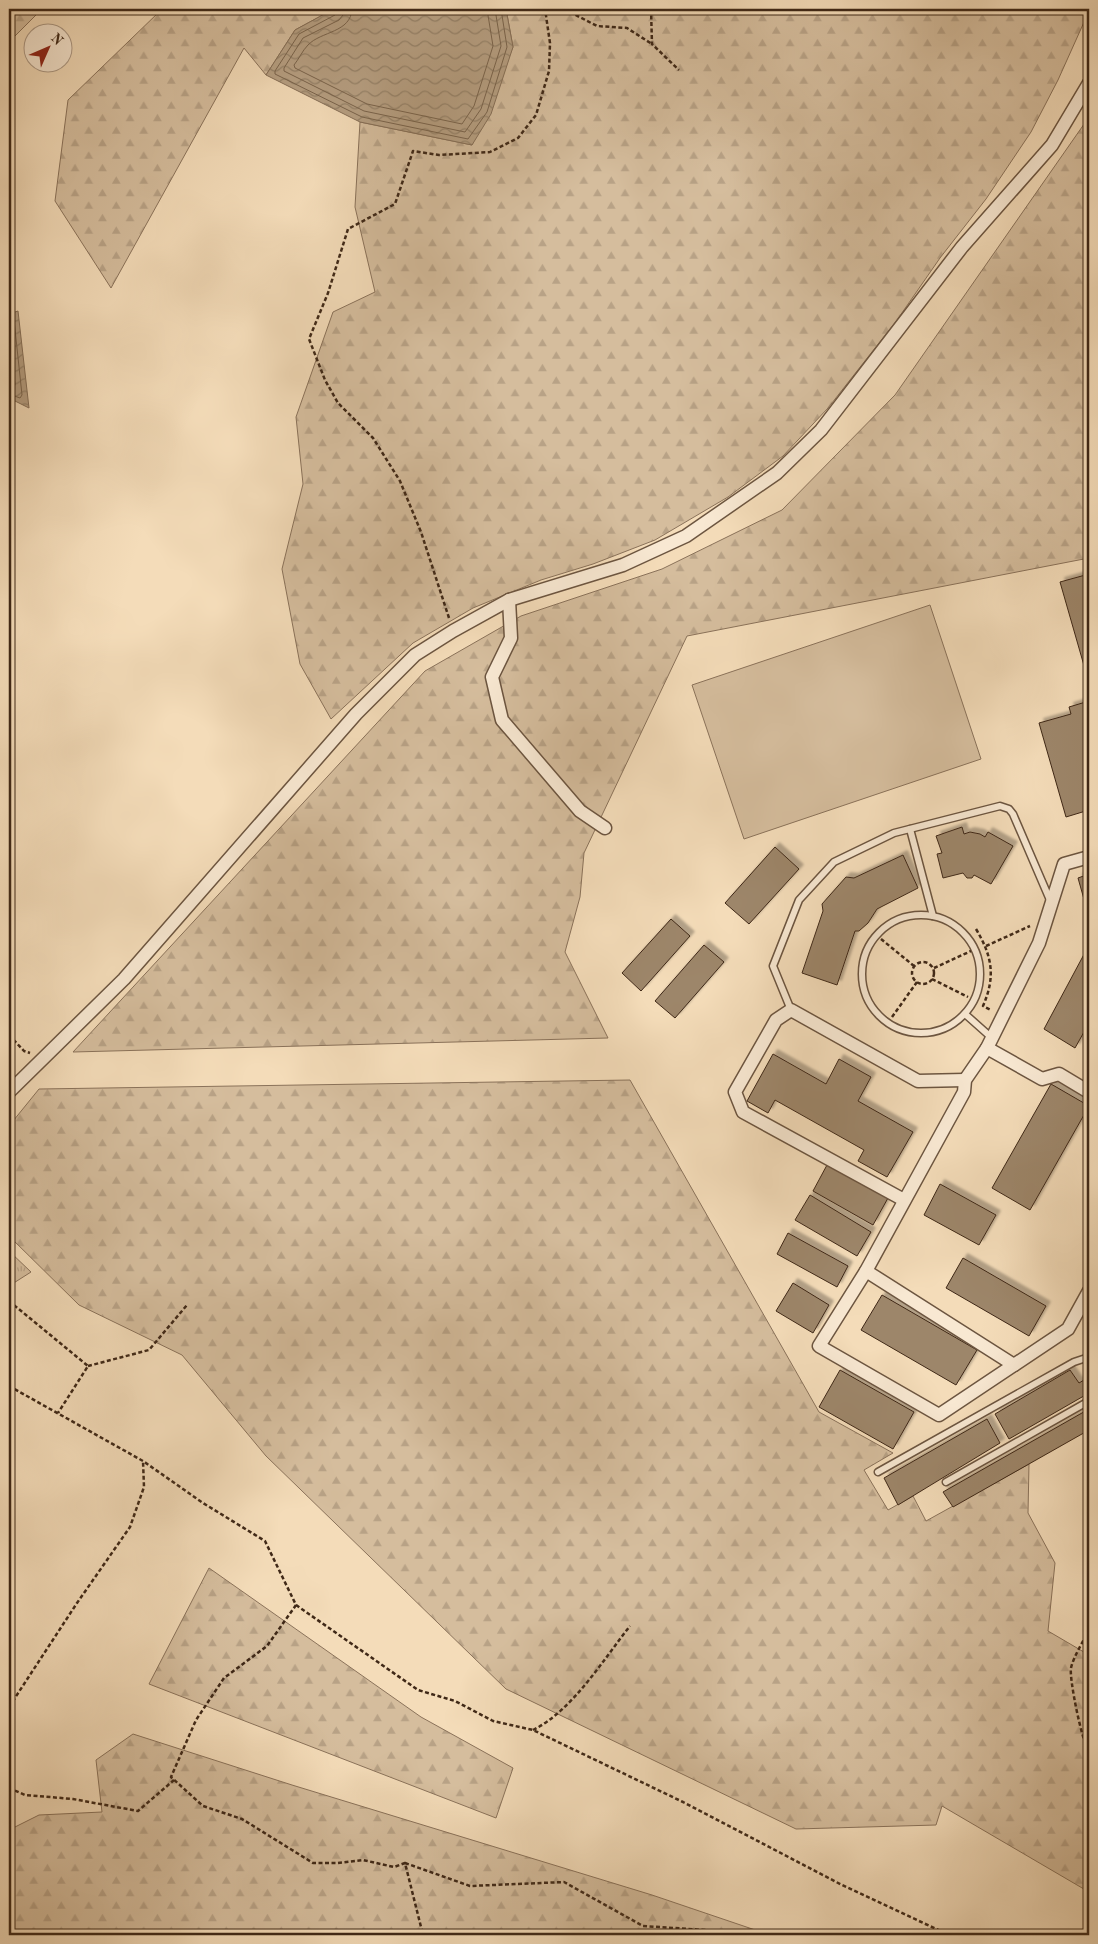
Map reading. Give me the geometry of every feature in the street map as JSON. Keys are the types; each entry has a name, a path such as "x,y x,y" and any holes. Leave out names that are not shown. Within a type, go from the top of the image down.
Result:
{"street":[{"path":"9,1092 124,979 356,714 416,655 453,631 508,600 623,565 686,536 777,472 821,430 962,247 1052,145 1089,82"},
{"path":"508,600 511,638 492,677 502,720 580,811 605,828"},
{"path":"1089,857 1064,864 1040,943 990,1043 965,1080 964,1092 866,1271 819,1346 939,1415 1068,1329 1089,1291"},
{"path":"904,1200 743,1112 735,1092 776,1020 791,1010 918,1081 965,1080"},
{"path":"990,1043 1042,1079 1059,1074 1089,1092"},
{"path":"866,1271 1014,1365"}],"lane":[{"path":"791,1010 773,966 799,900 834,862 894,833 1000,806 1009,809 1013,814 1052,904"},
{"path":"910,829 933,916"},
{"path":"919,914 933,916 954,924 967,936 975,949 980,967 980,984 974,1000 965,1014 950,1026 932,1032 912,1032 888,1022 878,1014 867,998 862,980 863,960 870,942 883,928 900,918 919,914"},
{"path":"965,1014 990,1043"},
{"path":"878,1472 1074,1362 1089,1357"},
{"path":"946,1482 1089,1401"}],"path":[{"path":"453,631 421,532 400,482 373,438 338,403 325,380 309,339 328,294 348,229 395,204 413,151 440,155 490,152 518,138 536,115 549,71 550,43 546,9"},
{"path":"564,9 596,26 627,28 652,44 679,70"},
{"path":"651,9 652,44"},
{"path":"986,946 1047,918"},
{"path":"976,929 986,946 992,971 990,991 983,1006 1003,1016"},
{"path":"881,940 914,966"},
{"path":"933,968 971,951"},
{"path":"925,961 933,968 934,976 923,984 916,982 912,976 914,966 925,961"},
{"path":"932,979 968,997"},
{"path":"892,1016 916,982"},
{"path":"9,1035 24,1051 42,1059"},
{"path":"9,1301 88,1366"},
{"path":"58,1412 88,1366 149,1350 187,1306"},
{"path":"9,1386 143,1460 203,1503 265,1541 296,1605 418,1690 455,1701 493,1721 533,1730 683,1802 842,1885 949,1935"},
{"path":"9,1707 130,1527 144,1487 143,1460"},
{"path":"296,1605 267,1646 224,1678 196,1720 171,1777 203,1806 242,1819 313,1863 363,1860 394,1867 405,1863 470,1886 564,1882 643,1926 720,1931 733,1935"},
{"path":"533,1730 548,1722 576,1694 630,1626"},
{"path":"1089,1629 1071,1669 1077,1714 1085,1746 1089,1751"},
{"path":"9,1788 25,1795 73,1799 138,1811 174,1780"},
{"path":"405,1863 423,1935"}],"green space":[{"path":"9,9 42,9 29,22 22,22 22,29 9,42"},
{"path":"157,9 351,9 350,11 330,11 295,30 266,75 244,48 111,288 55,201 68,100 160,11"},
{"path":"506,9 1089,9 1089,11 1058,80 1031,132 986,199 940,258 897,320 828,408 783,456 728,497 655,540 593,564 541,580 473,608 413,643 331,719 300,664 282,569 303,484 296,417 333,312 375,292 355,207 360,122 472,145 513,47"},
{"path":"1089,117 1089,558 687,636 584,853 580,897 565,952 608,1038 73,1052 425,671 521,616 662,569 782,510 895,395"},
{"path":"930,605 981,759 744,839 692,685"},
{"path":"630,1080 819,1412 893,1453 864,1470 888,1510 913,1496 926,1521 1029,1464 1028,1513 1055,1563 1048,1631 1089,1655 1089,1892 942,1806 936,1825 796,1829 506,1689 266,1456 182,1355 79,1305 9,1236 9,1126 39,1089"},
{"path":"9,1251 31,1272 9,1286"},
{"path":"209,1568 421,1717 513,1768 496,1818 149,1684"},
{"path":"133,1734 292,1785 652,1895 770,1935 9,1935 9,1830 39,1815 102,1812 96,1760"}],"water":[{"path":"351,9 506,9 513,47 491,114 472,145 360,122 266,75 295,30 330,11 350,11"},
{"path":"18,311 29,408 9,398 9,314"}],"building":[{"path":"1089,574 1089,683 1060,582"},
{"path":"1089,701 1089,810 1066,817 1039,723 1071,714 1069,707"},
{"path":"962,827 964,834 970,832 985,837 988,832 1013,846 991,884 974,875 972,878 967,878 963,873 943,878 937,854 942,853 936,836"},
{"path":"775,847 799,869 749,924 725,903"},
{"path":"903,855 918,888 877,909 868,923 859,931 855,931 837,985 802,973 823,911 822,904 846,877 854,878"},
{"path":"1089,874 1089,917 1078,878"},
{"path":"671,919 690,936 641,991 622,973"},
{"path":"704,945 724,962 675,1018 655,1001"},
{"path":"1089,945 1089,1023 1075,1048 1044,1029"},
{"path":"773,1054 826,1084 839,1059 871,1077 858,1101 913,1132 887,1177 858,1161 864,1150 775,1100 768,1113 747,1101"},
{"path":"1051,1084 1089,1106 1030,1210 992,1188"},
{"path":"827,1165 888,1198 873,1225 813,1191"},
{"path":"940,1184 996,1215 979,1245 924,1215"},
{"path":"810,1195 871,1232 857,1256 795,1220"},
{"path":"788,1233 848,1266 837,1287 777,1254"},
{"path":"963,1258 1046,1306 1029,1336 946,1288"},
{"path":"793,1283 829,1305 813,1333 776,1311"},
{"path":"882,1295 977,1350 956,1385 861,1330"},
{"path":"840,1370 914,1412 893,1449 819,1407"},
{"path":"1070,1370 1079,1383 1089,1377 1089,1393 1009,1439 995,1414"},
{"path":"1089,1409 1089,1430 953,1507 943,1492"},
{"path":"987,1419 1000,1443 898,1505 884,1478"}]}
